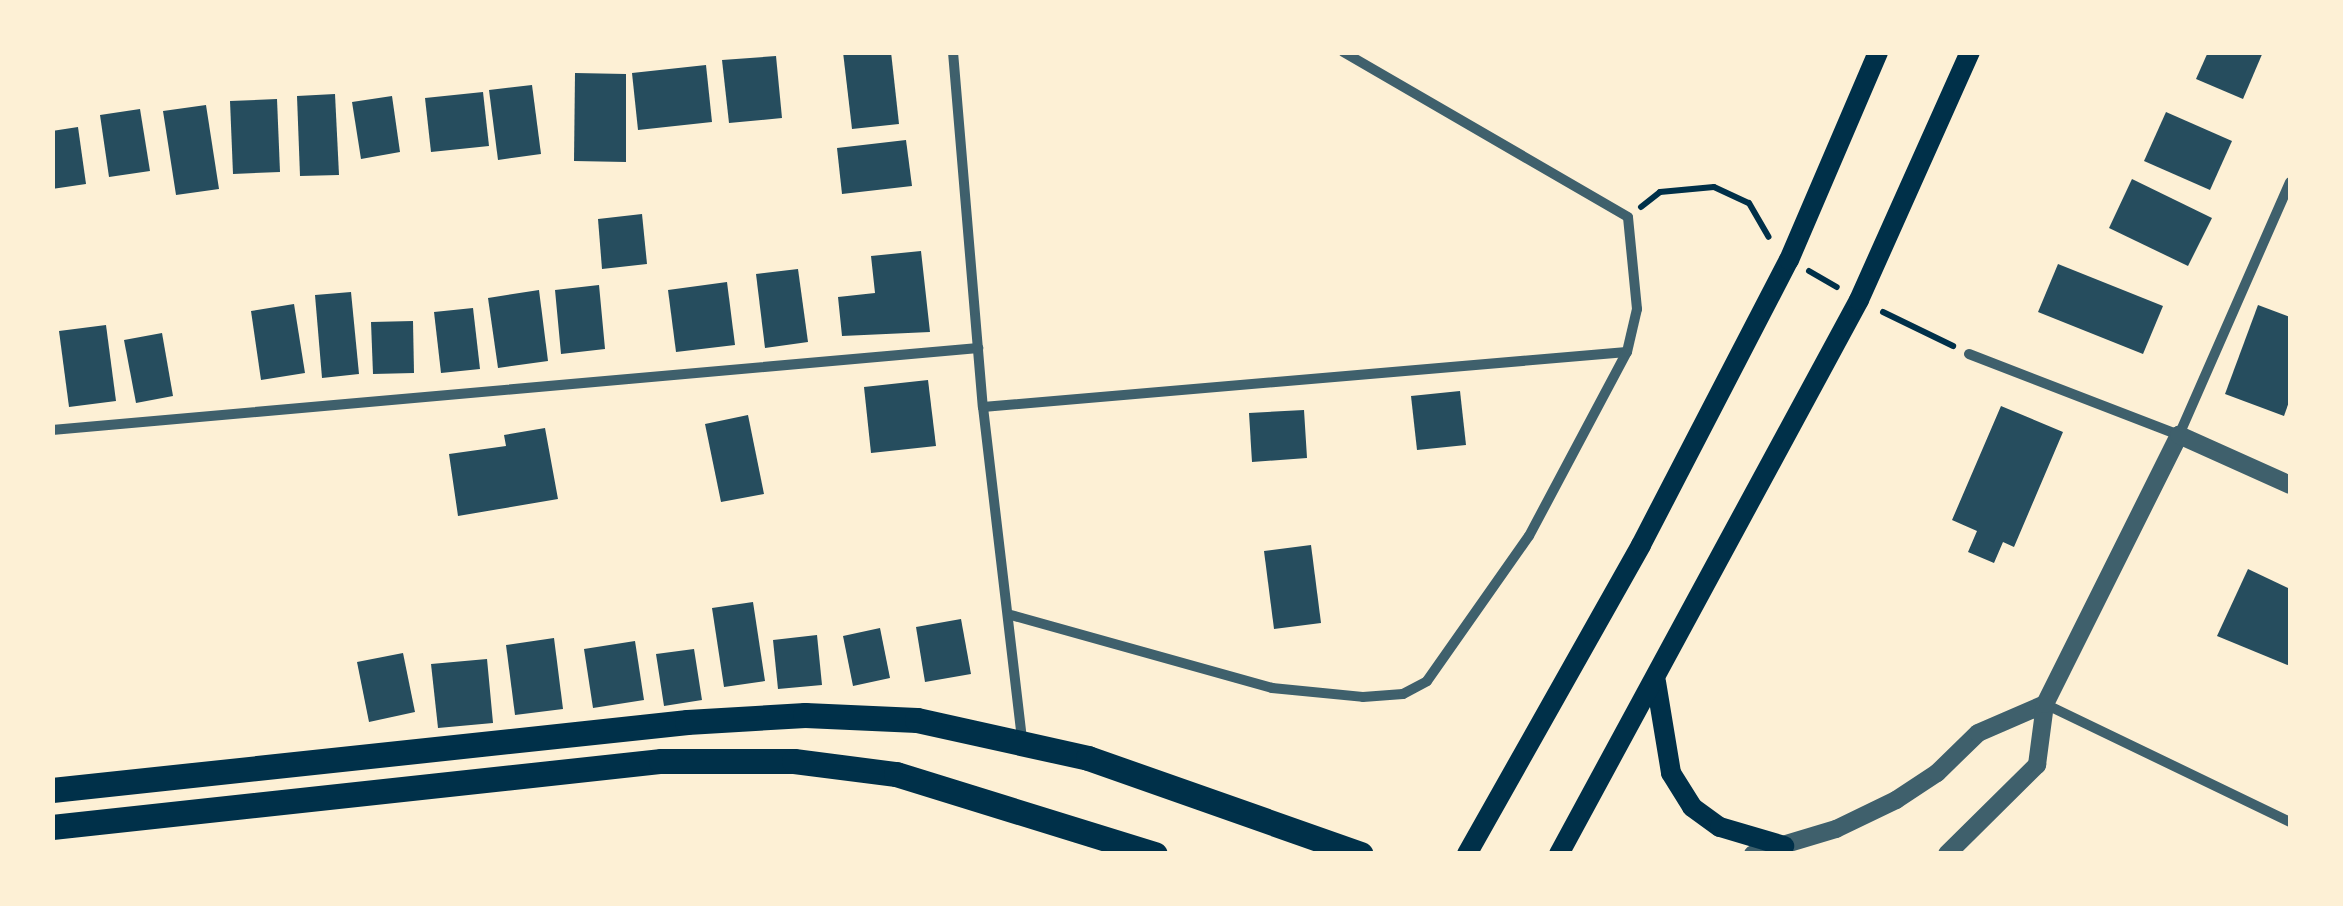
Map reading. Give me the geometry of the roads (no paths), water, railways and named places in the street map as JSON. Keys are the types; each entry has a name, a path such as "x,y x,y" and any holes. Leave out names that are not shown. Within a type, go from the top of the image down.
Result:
{"main road":[{"path":"1467,854 1640,546 1789,260 1878,52"},
{"path":"1559,854 1656,682 1859,300 1970,52"},
{"path":"1656,682 1670,773 1692,807 1720,828 1784,846"},
{"path":"52,790 805,715 917,720 1022,738 1361,854"},
{"path":"52,827 622,764 794,761 896,774 1149,852"}],"street":[{"path":"953,52 983,407 1011,616 1022,738"},
{"path":"1011,616 1272,688 1363,697 1403,694 1427,681 1529,536 1627,352 1637,308 1628,216 1347,53"},
{"path":"1947,854 2037,764 2045,704 2180,434 2290,182"},
{"path":"52,430 978,348"},
{"path":"983,407 1627,352"},
{"path":"1969,354 2180,434 2290,486"},
{"path":"1753,854 1784,846 1896,800 1937,773 1978,733 2045,704 2290,822"}]}
